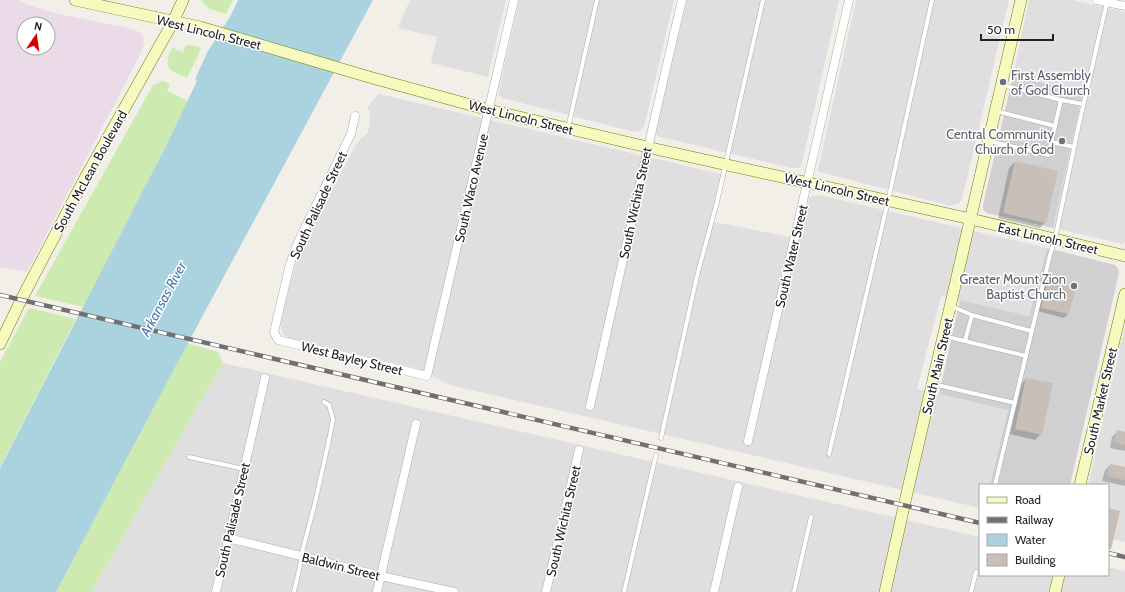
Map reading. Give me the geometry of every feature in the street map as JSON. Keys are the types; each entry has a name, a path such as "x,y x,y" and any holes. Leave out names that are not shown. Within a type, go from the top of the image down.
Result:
{"street":[{"name":"West Lincoln Street","path":"75,0 200,27 369,77 489,110 971,219"},
{"name":"South McLean Boulevard","path":"0,344 3,332 84,180 173,22 183,0"},
{"name":"South Waco Avenue","path":"427,376 514,0"},
{"name":"South Wichita Street","path":"590,406 682,0"},
{"name":"South Water Street","path":"748,441 850,0"},
{"name":"South Main Street","path":"885,592 1021,0"},
{"path":"1097,0 1125,6"},
{"name":"South Palisade Street","path":"278,340 274,332 290,264 298,242 351,134 355,116"},
{"name":"East Lincoln Street","path":"971,219 1125,256"},
{"name":"South Market Street","path":"1080,484 1125,294"},
{"name":"West Bayley Street","path":"278,340 427,376"},
{"name":"South Palisade Street","path":"216,592 265,378"},
{"path":"377,592 416,424"},
{"name":"South Wichita Street","path":"546,592 579,450"},
{"path":"714,592 738,487"},
{"name":"Baldwin Street","path":"228,538 381,576 454,592"},
{"path":"1056,592 1059,576"}],"lane":[{"path":"568,128 597,0"},
{"path":"661,438 697,276 717,202 763,0"},
{"path":"829,454 888,201 932,0"},
{"path":"996,484 1031,331 1055,239 1083,104 1107,1"},
{"path":"1002,85 1083,104"},
{"path":"989,141 1048,155 1061,100"},
{"path":"996,111 1055,126"},
{"path":"1051,142 1074,147"},
{"path":"950,306 972,315 1031,331"},
{"path":"965,341 972,315"},
{"path":"943,336 1026,356"},
{"path":"932,384 1014,402"},
{"path":"294,592 333,419 329,405 324,402"},
{"path":"189,456 244,468"},
{"path":"624,592 656,456"},
{"path":"794,592 811,517"},
{"path":"971,592 976,572"}],"shaded area":[{"path":"0,0 19,0 28,5 50,12 133,29 142,33 144,40 139,57 27,272 0,267"},
{"path":"410,0 506,0 488,77 431,63 437,37 398,28"},
{"path":"519,0 674,0 644,127 640,131 635,132 502,98 499,95"},
{"path":"687,0 839,0 800,167 792,168 660,137 656,134"},
{"path":"856,0 1009,0 962,199 959,203 951,206 820,172 818,170"},
{"path":"1029,0 1073,0 1125,12 1125,242 1122,244 1053,228 1083,92 1013,76"},
{"path":"1013,76 1083,92 1053,228 987,213 983,210"},
{"path":"379,94 721,174 710,221 800,239 809,199 813,196 819,195 1047,248 1029,316 941,296 917,389 1008,410 990,484 979,484 979,508 450,385 416,368 288,338 283,334 281,328 282,317 295,266 301,250 356,144 368,132 370,112 367,107"},
{"path":"1047,248 1115,265 1118,269 1119,273 1070,484 990,484 1008,410 939,394 960,300 1029,316"},
{"path":"1125,326 1125,542 1109,538 1109,484 1088,484"},
{"path":"223,363 979,537 979,576 1109,576 1109,567 1125,571 1125,592 91,592"}],"green space":[{"path":"201,0 233,0 226,14 209,8"},
{"path":"185,46 201,47 187,78 173,72 170,69 168,66 168,59 169,54 174,47 176,50 183,52"},
{"path":"163,81 170,84 167,91 188,101 84,307 35,296 153,85"},
{"path":"29,308 76,319 0,467 0,362"},
{"path":"187,343 218,352 223,363 91,592 56,592"}],"water":[{"name":"Arkansas River","path":"238,0 373,0 174,369 56,592 0,592 0,468 166,146 197,81 195,79 208,51 231,15"}],"building":[{"path":"1015,161 1058,171 1046,223 1003,213"},
{"path":"1048,280 1076,287 1069,314 1041,308"},
{"path":"1026,378 1053,383 1042,435 1015,429"},
{"path":"1117,430 1125,432 1125,445 1114,442"},
{"path":"1110,464 1125,467 1125,480 1107,476"},
{"path":"1109,508 1120,511 1111,549 1109,549"}],"railway":[{"path":"0,295 979,523"},
{"path":"1109,553 1125,557"}],"place":[{"name":"First Assembly of God Church","path":"1003,82"},
{"name":"Central Community Church of God","path":"1062,141"},
{"name":"Greater Mount Zion Baptist Church","path":"1074,286"}]}
